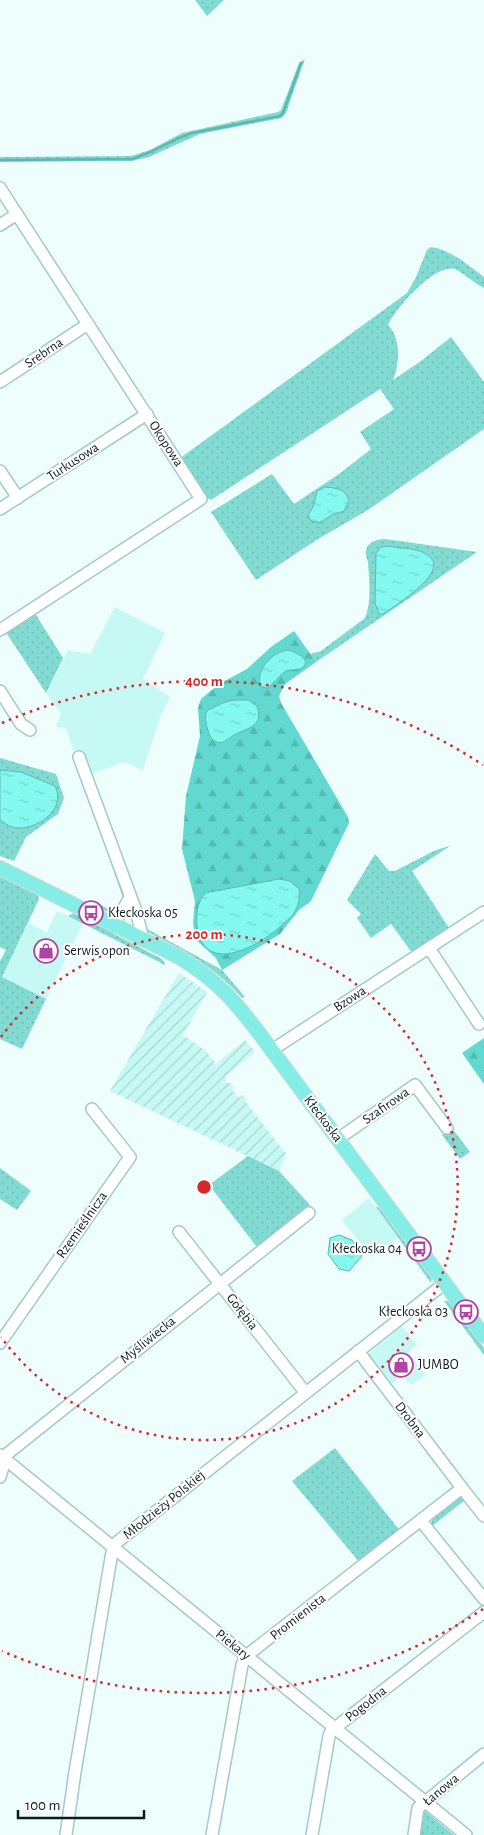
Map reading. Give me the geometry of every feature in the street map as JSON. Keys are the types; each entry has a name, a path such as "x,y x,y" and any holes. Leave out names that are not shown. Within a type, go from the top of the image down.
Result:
{"main road":[{"name":"Kłeckoska","path":"0,868 179,957 213,980 241,1010 272,1050 445,1283 482,1328"}],"street":[{"name":"Okopowa","path":"0,188 202,499 0,630"},
{"path":"0,225 17,214"},
{"name":"Srebrna","path":"0,382 88,324"},
{"name":"Turkusowa","path":"0,509 147,414"},
{"path":"0,471 18,498"},
{"path":"0,691 21,724 30,730"},
{"path":"79,757 136,911 143,939"},
{"path":"114,924 130,898"},
{"name":"Bzowa","path":"272,1050 484,912"},
{"path":"429,948 479,1024"},
{"name":"Szafirowa","path":"338,1139 415,1085 447,1128"},
{"name":"Rzemieślnicza","path":"0,1343 130,1156 92,1109"},
{"name":"Myśliwiecka","path":"2,1457 309,1213"},
{"name":"Gołębia","path":"179,1232 305,1392"},
{"name":"Młodzieży Polskiej","path":"66,1835 75,1772 116,1543 445,1283"},
{"name":"Drobna","path":"358,1351 484,1516"},
{"path":"0,1477 2,1457"},
{"name":"Piekary","path":"2,1457 466,1835"},
{"path":"462,1488 421,1521 484,1599"},
{"name":"Promienista","path":"246,1656 421,1521"},
{"name":"Pogodna","path":"312,1835 329,1736 335,1728 484,1612"},
{"path":"212,1835 242,1665 246,1656"},
{"name":"Łanowa","path":"414,1835 418,1808 484,1754"}],"shaded area":[{"path":"195,0 224,0 207,16"},
{"path":"305,59 286,113 282,118 200,134 149,157 132,161 0,162 0,157 131,156 150,150 182,133 278,112 281,110 299,63"},
{"path":"431,247 445,251 484,277 484,288 455,269 446,269 427,280 407,298 388,325 395,337 398,351 397,366 393,380 451,337 484,382 484,429 368,510 318,539 256,580 211,512 272,474 294,504 339,474 371,449 360,432 394,409 380,389 211,500 203,495 179,459 407,293 427,250"},
{"path":"385,539 477,552 316,662 310,654 321,651 365,618 369,605 370,590 366,550 374,542"},
{"path":"115,607 165,633 143,679 170,697 161,715 143,770 124,762 89,775 76,758 66,728 56,727 61,714 46,693 68,650 90,654"},
{"path":"33,614 36,615 63,658 46,693 5,631"},
{"path":"0,758 56,774 64,798 58,814 26,837 14,861 0,856"},
{"path":"103,840 105,840 126,896 114,915 93,905 94,902 115,912 123,898"},
{"path":"450,846 412,871 449,928 413,954 391,924 371,938 357,918 361,914 347,900 375,854 389,871 395,871 436,850"},
{"path":"0,876 37,893 39,899 2,977 46,999 22,1049 0,1039 0,961 6,950 0,947"},
{"path":"57,911 83,923 46,999 2,977 28,923 47,932"},
{"path":"74,913 88,918 86,921 93,925 95,921 113,931 114,934 162,959 165,965 68,916"},
{"path":"147,929 222,970 245,997 242,998 221,977 199,961 148,932"},
{"path":"179,973 207,992 183,1035 205,1050 216,1064 245,1040 255,1052 226,1076 226,1083 230,1083 234,1088 232,1090 239,1098 243,1095 247,1100 245,1101 286,1154 279,1171 110,1091"},
{"path":"452,1128 470,1152 460,1159 442,1135"},
{"path":"248,1156 279,1171 310,1205 257,1247 209,1185"},
{"path":"0,1168 31,1191 17,1210 0,1199"},
{"path":"369,1198 398,1237 371,1257 342,1220"},
{"path":"376,1207 381,1208 432,1278 431,1283"},
{"path":"444,1301 449,1301 460,1316 458,1317 462,1323 465,1322 484,1348 484,1355"},
{"path":"402,1326 417,1345 408,1352 426,1375 411,1385 402,1375 390,1385 369,1359 370,1352"},
{"path":"335,1448 400,1531 360,1563 292,1481"},
{"path":"460,1497 463,1497 465,1500 431,1527 432,1519"},
{"path":"425,1811 454,1835 419,1835 422,1814"}],"green space":[{"path":"294,631 316,662 285,684 279,696 281,703 348,817 349,823 311,901 299,910 280,934 222,970 216,958 196,940 193,923 195,901 182,849 186,796 200,736 198,708 201,699 219,684 247,669 271,647"},
{"path":"484,1038 484,1084 462,1053"}],"water":[{"path":"325,487 343,492 349,501 344,511 332,515 319,523 311,521 308,515 313,507 317,491"},
{"path":"381,547 413,549 426,554 433,561 433,569 428,578 409,596 383,614 379,614 375,603 376,553"},
{"path":"288,650 302,656 305,665 300,669 286,671 268,688 260,686 260,673 266,662 276,654"},
{"path":"233,700 248,700 257,706 259,714 255,724 223,742 214,740 210,736 205,718 207,711"},
{"path":"0,770 21,772 55,786 58,794 54,810 42,821 26,827 9,826 0,820"},
{"path":"279,879 290,881 299,889 299,898 293,914 275,931 249,947 222,954 211,951 202,942 197,926 197,917 199,905 205,893"},
{"path":"339,1235 352,1240 362,1256 349,1271 339,1269 328,1254 330,1238"}],"waterway":[{"path":"0,160 132,159 192,133 280,116 283,113 301,63"}],"place":[{"name":"Kłeckoska 05","path":"91,913"},
{"name":"Serwis opon","path":"46,951"},
{"name":"Kłeckoska 04","path":"419,1249"},
{"name":"Kłeckoska 03","path":"466,1312"},
{"name":"JUMBO","path":"401,1365"}]}
